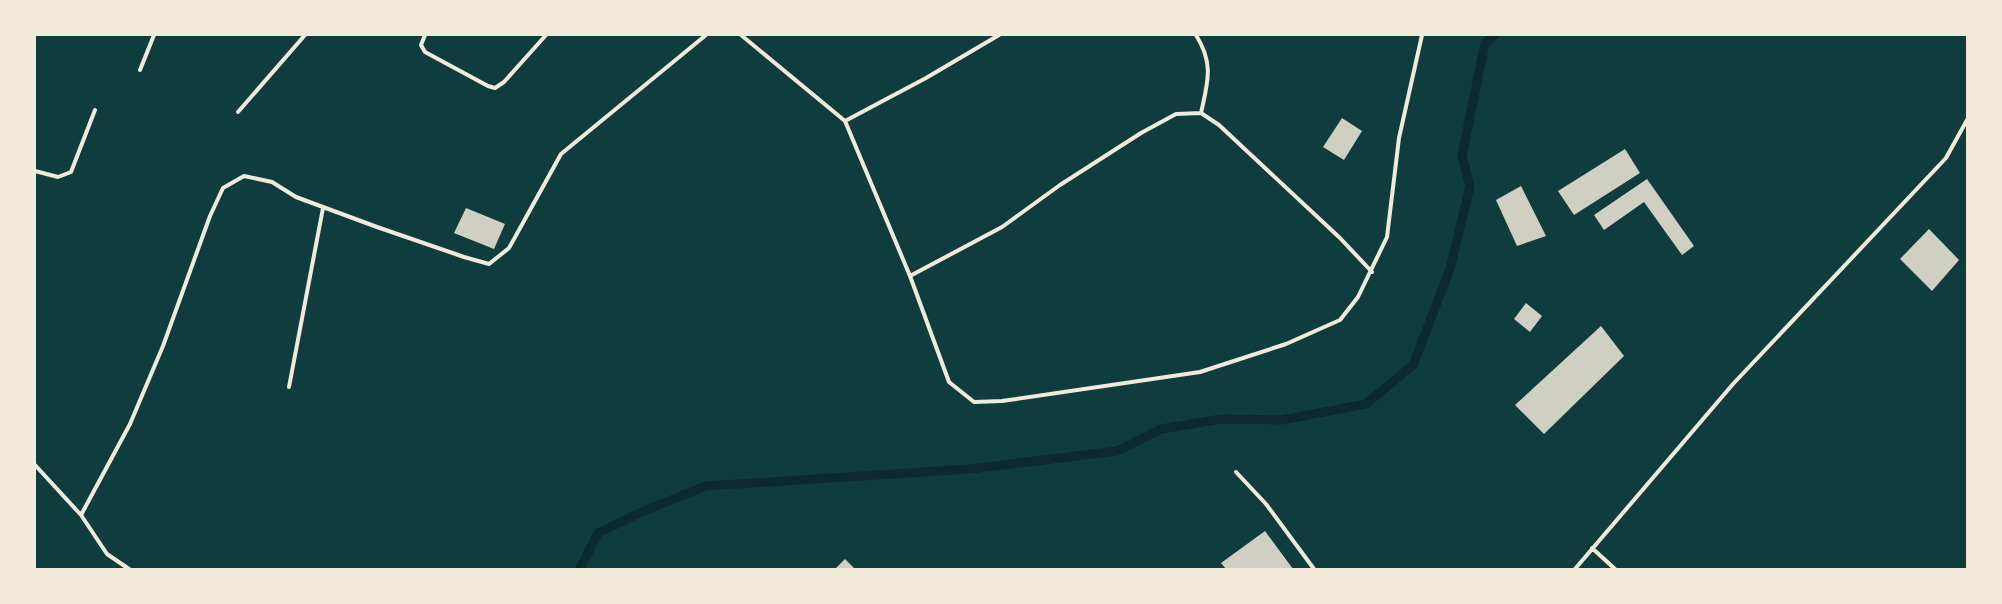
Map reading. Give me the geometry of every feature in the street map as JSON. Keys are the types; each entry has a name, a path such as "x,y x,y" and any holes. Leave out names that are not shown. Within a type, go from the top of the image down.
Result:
{"street":[{"path":"140,70 154,35"},
{"path":"238,112 305,35"},
{"path":"425,35 422,44 425,52 488,86 495,88 504,82 546,35"},
{"path":"82,515 130,424 163,346 210,216 223,188 244,176 272,182 296,197 323,208 464,257 489,264 509,248 561,154 706,35"},
{"path":"741,35 845,121 910,276 949,382 974,402 1002,401 1200,372 1286,344 1340,320 1358,297 1372,272 1387,237 1399,138 1422,35"},
{"path":"845,121 926,78 999,35"},
{"path":"1196,35 1208,59 1208,82 1201,112"},
{"path":"35,171 58,177 71,172 95,110"},
{"path":"910,276 1002,227 1060,185 1141,133 1176,114 1201,112 1219,125 1340,238 1372,272"},
{"path":"1575,569 1733,384 1946,158 1967,120"},
{"path":"289,387 323,208"},
{"path":"35,465 82,515 107,554 129,569"},
{"path":"1236,472 1266,504 1314,569"},
{"path":"1592,548 1615,569"}],"building":[{"path":"1342,118 1362,131 1344,160 1323,147"},
{"path":"1625,149 1640,173 1574,215 1558,191"},
{"path":"1647,179 1694,246 1682,255 1644,202 1604,230 1594,215"},
{"path":"1521,186 1546,236 1517,246 1496,200"},
{"path":"466,208 505,224 494,249 454,233"},
{"path":"1929,229 1959,260 1932,291 1900,259"},
{"path":"1526,303 1542,316 1530,332 1514,319"},
{"path":"1601,326 1624,356 1544,434 1515,405"},
{"path":"1265,531 1293,569 1226,569 1221,563"},
{"path":"845,559 855,569 835,569"}],"waterway":[{"path":"580,569 598,533 644,511 706,486 970,469 1117,451 1161,429 1221,419 1282,420 1366,404 1413,365 1450,269 1470,186 1462,156 1485,43 1495,35"}]}
